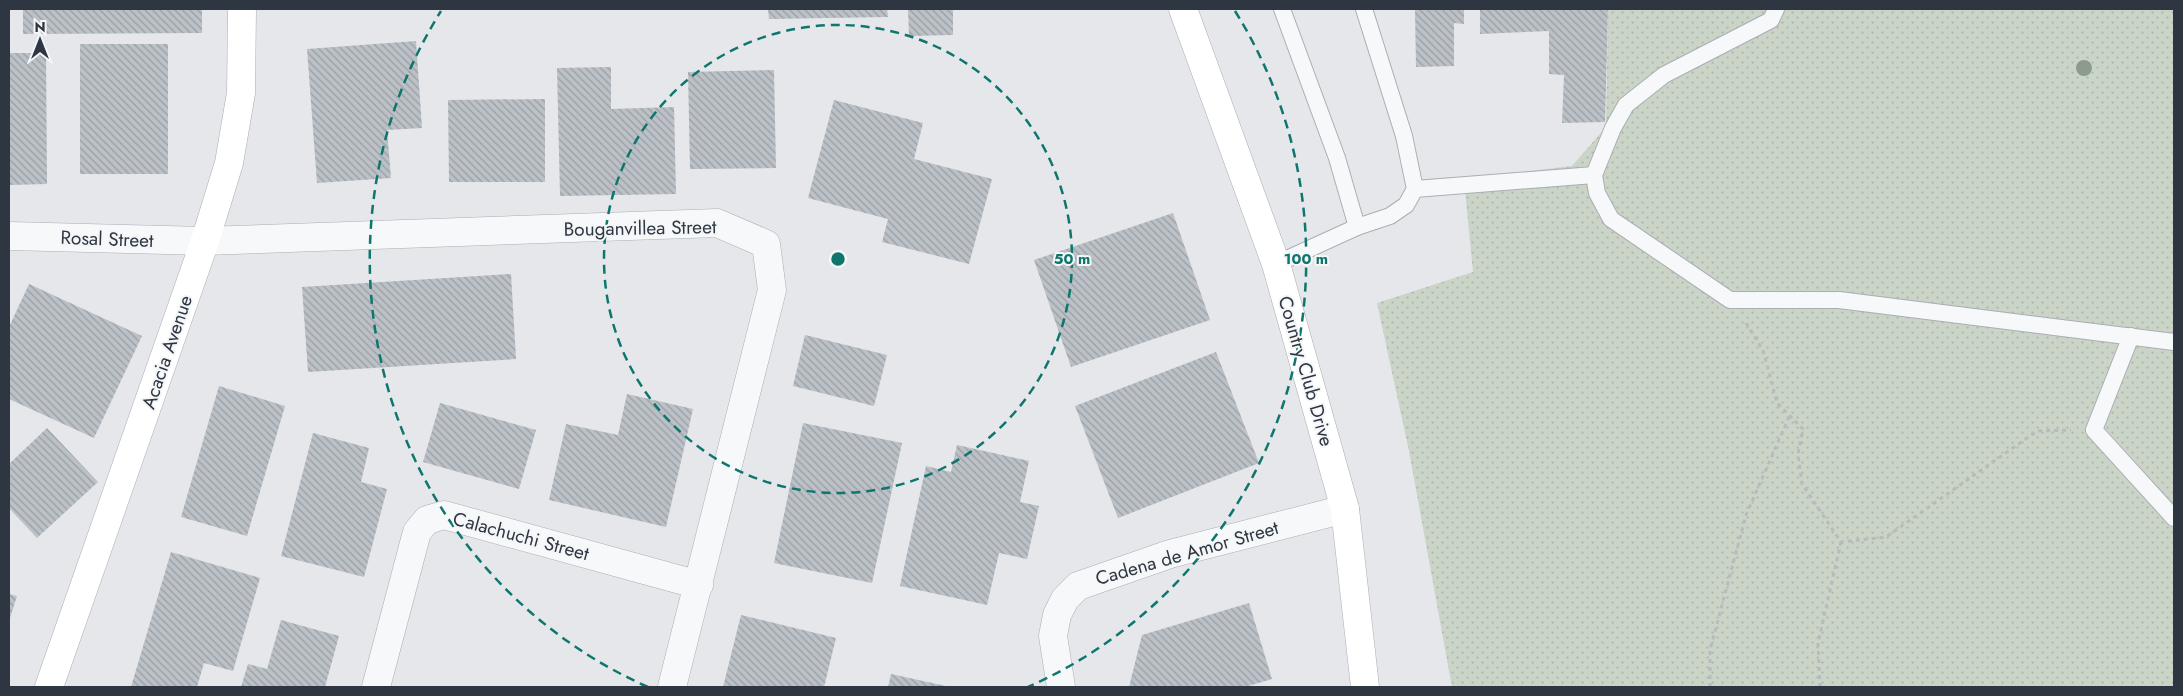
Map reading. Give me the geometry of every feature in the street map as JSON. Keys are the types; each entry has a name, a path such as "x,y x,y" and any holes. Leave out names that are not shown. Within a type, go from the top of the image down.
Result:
{"street":[{"name":"Acacia Avenue","path":"49,687 205,241 229,163 241,93 242,9"},
{"name":"Country Club Drive","path":"1182,9 1276,264 1344,509 1365,687"},
{"name":"Bouganvillea Street","path":"205,241 717,223 766,244 772,290 672,687"},
{"name":"Rosal Street","path":"9,236 205,241"},
{"name":"Cadena de Amor Street","path":"1061,687 1053,636 1057,615 1065,599 1078,586 1170,554 1344,509"},
{"name":"Calachuchi Street","path":"376,687 417,532 427,520 444,515 698,585"}],"lane":[{"path":"1282,9 1337,158 1357,227"},
{"path":"1276,264 1357,227 1390,216 1406,205 1415,189 1404,136 1364,9"},
{"path":"1776,9 1771,20 1664,75 1626,105 1613,128 1594,175 1597,193 1611,219 1730,300 1839,300 2174,342"},
{"path":"1415,189 1594,175"},
{"path":"2131,336 2094,430 2174,518"}],"path":[{"path":"1730,300 1763,350 1777,403 1803,429 1798,454 1802,484 1841,542 1818,643 1820,687"},
{"path":"1710,687 1710,650 1746,514 1790,415"},
{"path":"1841,542 1886,537 2037,431 2094,430"}],"shaded area":[{"path":"1608,9 2174,9 2174,687 1452,687 1409,451 1377,303 1473,272 1464,179 1572,166 1606,127"}],"building":[{"path":"23,9 202,9 202,33 23,34"},
{"path":"768,9 887,9 888,17 769,19"},
{"path":"908,9 953,9 953,35 909,36"},
{"path":"1415,9 1464,9 1464,24 1454,23 1454,66 1416,67"},
{"path":"1480,9 1608,9 1605,122 1562,123 1564,75 1549,74 1549,31 1480,34"},
{"path":"416,41 422,128 387,130 391,178 317,183 307,49"},
{"path":"80,44 168,44 168,174 80,174"},
{"path":"9,53 46,53 47,184 9,185"},
{"path":"611,67 611,109 674,107 676,194 560,196 557,68"},
{"path":"774,70 776,168 690,169 688,72"},
{"path":"545,99 545,182 449,182 448,100"},
{"path":"834,100 923,123 914,159 992,179 969,264 882,242 888,219 808,198"},
{"path":"1173,213 1210,320 1071,367 1034,260"},
{"path":"511,274 516,359 308,372 302,287"},
{"path":"29,284 142,336 94,438 9,399 9,327"},
{"path":"805,335 887,355 874,406 793,386"},
{"path":"1216,352 1259,463 1118,518 1075,406"},
{"path":"219,386 285,406 247,536 181,517"},
{"path":"627,394 693,409 666,527 549,500 566,424 618,435"},
{"path":"440,403 536,430 519,489 423,462"},
{"path":"803,423 902,443 872,583 774,563"},
{"path":"47,428 98,482 37,538 9,508 9,464"},
{"path":"313,433 369,448 361,482 387,489 364,577 281,556"},
{"path":"957,445 1029,461 1020,502 1039,506 1027,559 999,553 987,605 900,586 926,466 951,472"},
{"path":"171,552 260,578 233,671 204,663 197,687 131,687"},
{"path":"9,594 17,596 9,621"},
{"path":"1249,603 1272,679 1245,687 1129,687 1142,635"},
{"path":"741,615 836,638 824,687 723,687"},
{"path":"281,620 339,636 325,687 241,687 248,664 267,669"},
{"path":"891,674 946,686 946,687 888,687"}]}
